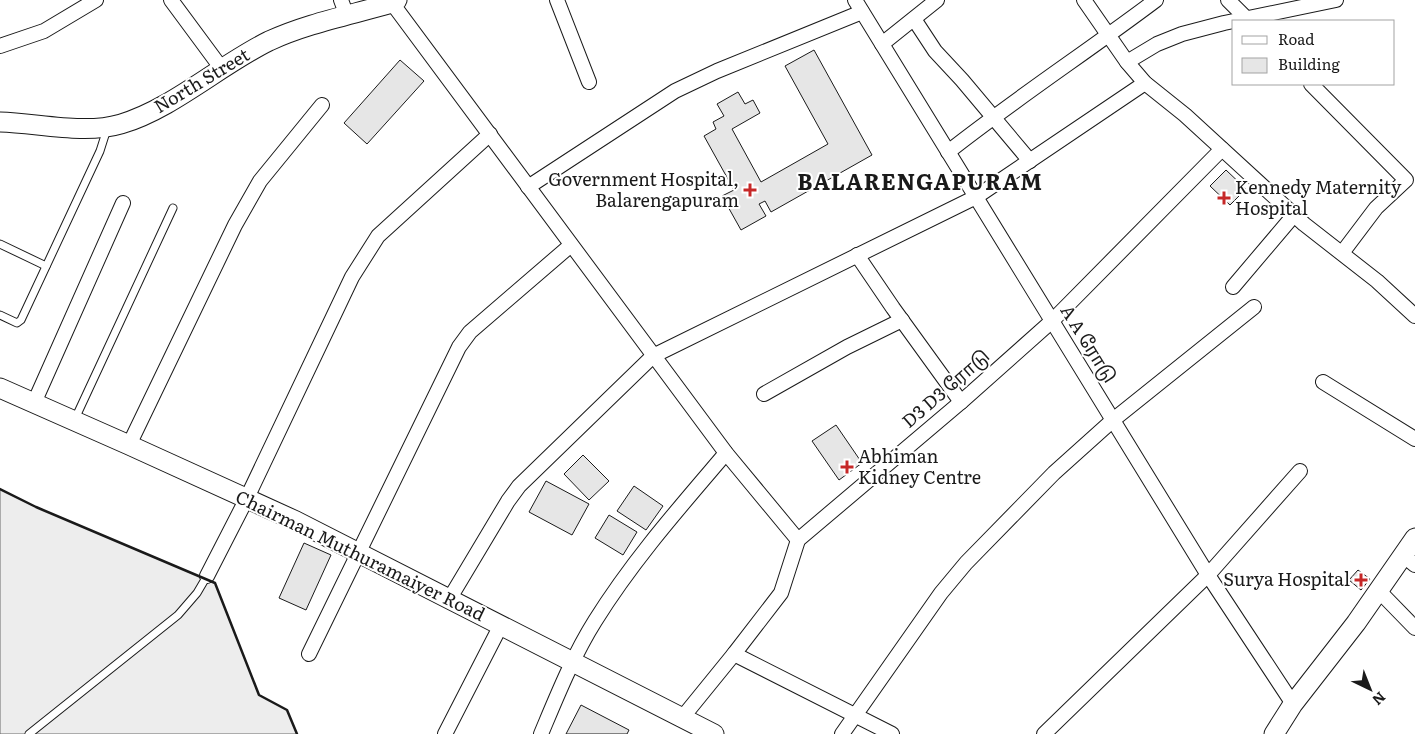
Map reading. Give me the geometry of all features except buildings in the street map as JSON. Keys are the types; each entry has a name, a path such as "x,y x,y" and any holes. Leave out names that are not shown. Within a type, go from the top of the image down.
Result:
{"street":[{"path":"0,46 44,31 96,0"},
{"path":"171,0 222,70"},
{"path":"557,0 589,82"},
{"path":"882,44 937,0"},
{"path":"1084,0 1127,62 1145,83 1184,114 1294,215 1377,281 1415,316"},
{"path":"948,152 992,117 1156,0"},
{"path":"1228,0 1248,20 1336,0"},
{"path":"395,2 653,356 726,453 798,540 781,594 682,718"},
{"name":"North Street","path":"0,122 93,129 120,124 149,113 276,38 344,8 395,2"},
{"path":"528,187 675,91 858,6"},
{"name":"A A ரோடு","path":"858,6 1208,575 1293,704"},
{"path":"914,19 935,51 1030,161"},
{"path":"1127,62 1157,44 1182,34 1232,23"},
{"path":"450,598 519,486 653,356 976,197 1145,83"},
{"path":"1312,85 1406,180"},
{"path":"129,445 234,224 260,181 322,105"},
{"path":"207,576 246,500 352,277 378,236 490,134"},
{"name":"D3 D3 ரோடு","path":"798,540 1052,322 1222,149"},
{"path":"1342,253 1376,208 1415,169"},
{"path":"34,403 123,203"},
{"path":"1233,287 1294,215"},
{"path":"309,654 459,347 470,332 571,245"},
{"path":"857,255 961,402"},
{"path":"842,734 940,593 966,563 1054,472 1113,420 1254,307"},
{"path":"764,394 847,347 902,320"},
{"path":"1323,382 1415,439"},
{"name":"Chairman Muthuramaiyer Road","path":"0,388 296,521 714,734"},
{"path":"541,734 572,662 594,622 626,574 657,533 726,453"},
{"path":"1044,734 1208,575 1300,471"},
{"path":"1274,734 1293,704 1379,591 1409,560 1415,538"},
{"path":"1379,591 1415,628"},
{"path":"445,734 501,625"},
{"path":"734,654 892,734"}],"lane":[{"path":"0,315 17,323 21,320 100,151 108,127"},
{"path":"74,421 173,208"},
{"path":"0,244 46,266"},
{"path":"29,734 178,615 197,594 207,576"}],"shaded area":[{"path":"0,489 36,507 215,583 259,695 287,710 297,734 0,734"}],"wall":[{"path":"0,489 36,507 215,583 259,695 287,710 297,734"}],"place":[{"name":"Government Hospital, Balarengapuram","path":"750,190"},
{"name":"Kennedy Maternity Hospital","path":"1224,198"},
{"name":"Abhiman Kidney Centre","path":"847,467"},
{"name":"Surya Hospital","path":"1361,580"}],"district":[{"name":"BALARENGAPURAM","path":"920,182"}]}
